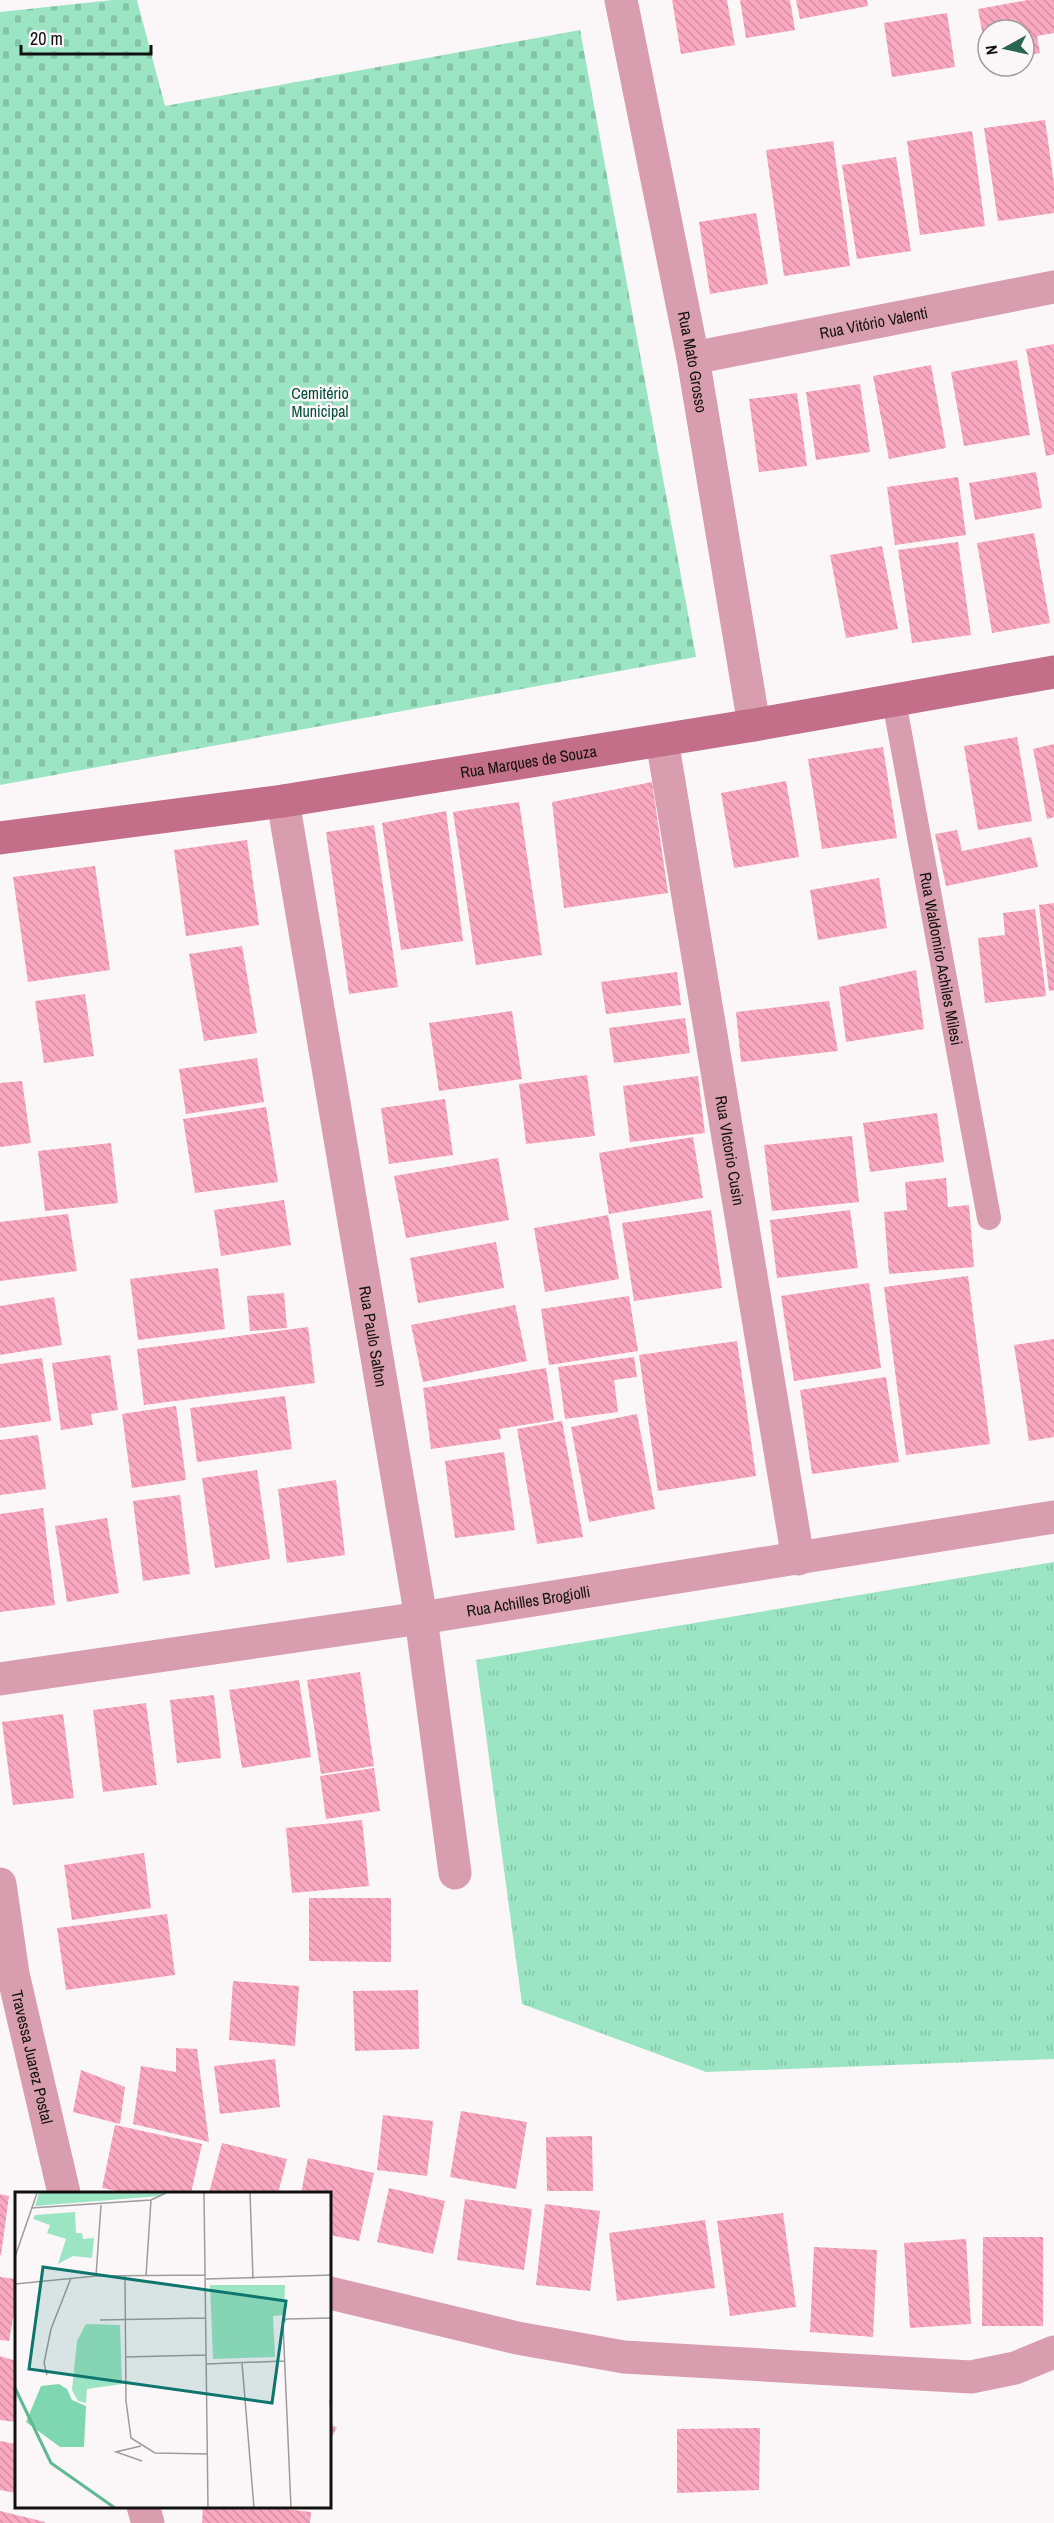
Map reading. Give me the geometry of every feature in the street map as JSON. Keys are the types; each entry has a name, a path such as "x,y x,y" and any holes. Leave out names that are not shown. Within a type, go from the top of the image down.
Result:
{"street":[{"name":"Rua Mato Grosso","path":"621,0 693,358 754,725"},
{"name":"Rua Vitório Valenti","path":"693,358 1054,287"},
{"name":"Rua Marques de Souza","path":"0,837 283,801 754,725 1054,672"},
{"name":"Rua VIctorio Cusin","path":"662,740 798,1559"},
{"name":"Rua Paulo Salton","path":"283,801 421,1618 455,1873"},
{"name":"Rua Achilles Brogiolli","path":"0,1679 421,1618 1054,1517"},
{"name":"Travessa Juarez Postal","path":"0,1884 7,1975 64,2192"},
{"path":"332,2293 517,2338 624,2357 971,2377 1015,2368 1054,2352"},
{"path":"144,2508 148,2523"}],"lane":[{"name":"Rua Waldomiro Achiles Milesi","path":"894,701 989,1218"}],"green space":[{"name":"Cemitério Municipal","path":"113,0 137,0 165,106 580,30 696,657 0,785 0,12"},
{"path":"1054,1562 1054,2059 706,2072 522,2004 476,1660"}],"building":[{"path":"672,0 727,0 735,45 681,54"},
{"path":"740,0 790,0 795,30 746,38"},
{"path":"796,0 867,0 868,6 800,19"},
{"path":"1028,0 1054,0 1054,33 1037,36 1040,53 1036,54 1036,18 980,18 978,9"},
{"path":"947,13 955,67 892,77 884,23"},
{"path":"1045,120 1054,184 1054,213 998,221 984,128"},
{"path":"972,131 985,226 920,235 907,141"},
{"path":"833,141 850,266 784,276 766,150"},
{"path":"896,157 911,251 857,259 842,165"},
{"path":"756,213 768,284 710,294 699,222"},
{"path":"1054,344 1054,454 1046,456 1026,349"},
{"path":"1017,360 1030,435 964,446 951,372"},
{"path":"931,365 946,448 889,459 873,376"},
{"path":"860,384 870,452 816,460 806,392"},
{"path":"797,393 807,466 759,472 749,399"},
{"path":"1036,472 1042,508 975,520 969,483"},
{"path":"958,477 966,535 895,545 887,487"},
{"path":"1034,533 1050,623 992,633 977,543"},
{"path":"958,542 971,635 912,643 898,550"},
{"path":"882,546 898,629 846,638 830,555"},
{"path":"1017,737 1032,821 978,830 964,746"},
{"path":"1054,744 1054,817 1047,819 1033,749"},
{"path":"883,747 897,838 822,849 808,759"},
{"path":"786,781 799,857 734,868 721,793"},
{"path":"652,782 668,893 564,908 552,802"},
{"path":"519,802 542,955 476,965 453,812"},
{"path":"446,811 463,941 401,950 382,823"},
{"path":"374,825 398,987 349,994 326,832"},
{"path":"957,830 962,851 1031,837 1038,867 946,886 935,834"},
{"path":"247,840 259,925 186,936 174,850"},
{"path":"95,866 110,970 28,982 13,877"},
{"path":"879,878 887,928 818,940 810,890"},
{"path":"1054,903 1054,990 1049,991 1039,905"},
{"path":"1035,909 1046,996 985,1003 978,938 1005,935 1003,913"},
{"path":"242,946 257,1033 204,1041 189,954"},
{"path":"916,970 924,1029 846,1042 839,987"},
{"path":"677,972 681,1005 606,1014 601,982"},
{"path":"85,994 94,1056 44,1063 35,1001"},
{"path":"829,1001 838,1051 741,1062 736,1012"},
{"path":"512,1011 522,1079 439,1091 429,1023"},
{"path":"685,1018 690,1053 614,1063 609,1028"},
{"path":"257,1058 264,1102 186,1114 179,1069"},
{"path":"587,1075 595,1136 526,1144 519,1084"},
{"path":"698,1076 705,1133 630,1142 623,1086"},
{"path":"22,1081 31,1143 0,1147 0,1083"},
{"path":"445,1099 453,1155 389,1164 381,1108"},
{"path":"266,1107 278,1182 195,1193 183,1119"},
{"path":"937,1113 944,1162 870,1172 863,1123"},
{"path":"852,1136 859,1202 772,1211 764,1145"},
{"path":"693,1137 703,1198 609,1214 599,1153"},
{"path":"111,1143 118,1203 45,1211 38,1151"},
{"path":"498,1158 509,1220 406,1238 394,1176"},
{"path":"946,1178 948,1207 969,1205 974,1267 889,1274 884,1212 907,1210 905,1182"},
{"path":"284,1200 291,1245 221,1256 214,1210"},
{"path":"711,1210 722,1288 634,1301 622,1223"},
{"path":"850,1210 858,1268 777,1278 770,1220"},
{"path":"68,1214 77,1271 0,1281 0,1222"},
{"path":"608,1215 619,1279 545,1292 534,1228"},
{"path":"496,1242 504,1288 418,1303 410,1258"},
{"path":"218,1268 225,1329 138,1340 130,1279"},
{"path":"968,1276 990,1444 906,1455 884,1287"},
{"path":"869,1283 881,1368 794,1381 781,1296"},
{"path":"284,1293 287,1328 250,1331 247,1296"},
{"path":"629,1296 638,1351 549,1365 541,1309"},
{"path":"54,1297 62,1345 0,1355 0,1306"},
{"path":"515,1305 527,1361 423,1382 411,1325"},
{"path":"308,1327 315,1383 144,1405 137,1349"},
{"path":"1054,1339 1054,1437 1029,1441 1014,1345"},
{"path":"737,1341 756,1476 658,1491 639,1355"},
{"path":"110,1355 118,1410 91,1414 93,1425 61,1430 52,1363"},
{"path":"634,1357 637,1377 614,1380 618,1412 565,1419 558,1367"},
{"path":"42,1358 51,1421 0,1428 0,1364"},
{"path":"546,1368 554,1420 499,1429 501,1439 431,1449 423,1388"},
{"path":"886,1377 899,1462 812,1474 800,1390"},
{"path":"285,1396 292,1449 197,1462 190,1408"},
{"path":"176,1406 186,1480 132,1488 122,1414"},
{"path":"637,1414 655,1509 589,1522 571,1427"},
{"path":"562,1421 583,1537 537,1544 517,1429"},
{"path":"38,1435 46,1489 0,1495 0,1440"},
{"path":"504,1452 515,1530 455,1538 445,1461"},
{"path":"257,1470 270,1559 215,1568 202,1478"},
{"path":"336,1480 345,1555 287,1563 278,1489"},
{"path":"180,1495 190,1574 143,1581 133,1501"},
{"path":"43,1508 55,1605 0,1612 0,1514"},
{"path":"107,1518 119,1593 67,1602 55,1526"},
{"path":"360,1672 374,1766 321,1774 307,1680"},
{"path":"299,1680 311,1757 242,1768 229,1690"},
{"path":"214,1695 221,1758 177,1763 170,1700"},
{"path":"146,1703 157,1785 103,1792 93,1710"},
{"path":"63,1714 74,1798 13,1805 2,1722"},
{"path":"374,1768 380,1811 326,1819 320,1776"},
{"path":"362,1820 369,1886 292,1893 286,1828"},
{"path":"144,1853 151,1908 72,1920 64,1865"},
{"path":"309,1898 391,1898 391,1962 309,1961"},
{"path":"167,1914 175,1975 66,1990 57,1928"},
{"path":"233,1981 299,1986 295,2046 229,2040"},
{"path":"418,1990 419,2049 355,2051 353,1991"},
{"path":"176,2048 197,2049 209,2142 133,2124 141,2066 176,2072"},
{"path":"275,2059 280,2107 220,2114 214,2066"},
{"path":"81,2070 125,2087 120,2124 73,2112"},
{"path":"461,2111 527,2122 516,2189 450,2177"},
{"path":"383,2115 433,2121 427,2176 377,2170"},
{"path":"115,2125 202,2144 191,2192 122,2192 102,2188"},
{"path":"592,2136 593,2191 547,2191 546,2137"},
{"path":"222,2143 287,2159 278,2192 209,2192"},
{"path":"308,2158 374,2173 359,2241 332,2235 332,2192 301,2192"},
{"path":"389,2188 445,2201 433,2254 377,2242"},
{"path":"0,2194 9,2196 1,2255 0,2255"},
{"path":"465,2199 532,2209 524,2270 457,2260"},
{"path":"545,2204 600,2211 590,2291 536,2285"},
{"path":"783,2213 796,2307 730,2316 717,2221"},
{"path":"705,2220 715,2288 617,2301 609,2233"},
{"path":"983,2237 1043,2237 1043,2326 982,2326"},
{"path":"966,2239 971,2324 910,2328 904,2243"},
{"path":"814,2247 877,2250 873,2337 810,2332"},
{"path":"0,2277 15,2279 15,2307 9,2341 0,2340"},
{"path":"0,2356 15,2361 15,2422 0,2420"},
{"path":"332,2426 337,2427 332,2437"},
{"path":"760,2428 759,2490 677,2493 677,2429"},
{"path":"0,2441 15,2444 15,2493 0,2490"},
{"path":"203,2508 275,2508 311,2512 310,2523 202,2523"},
{"path":"0,2511 45,2522 45,2523 0,2523"}]}
